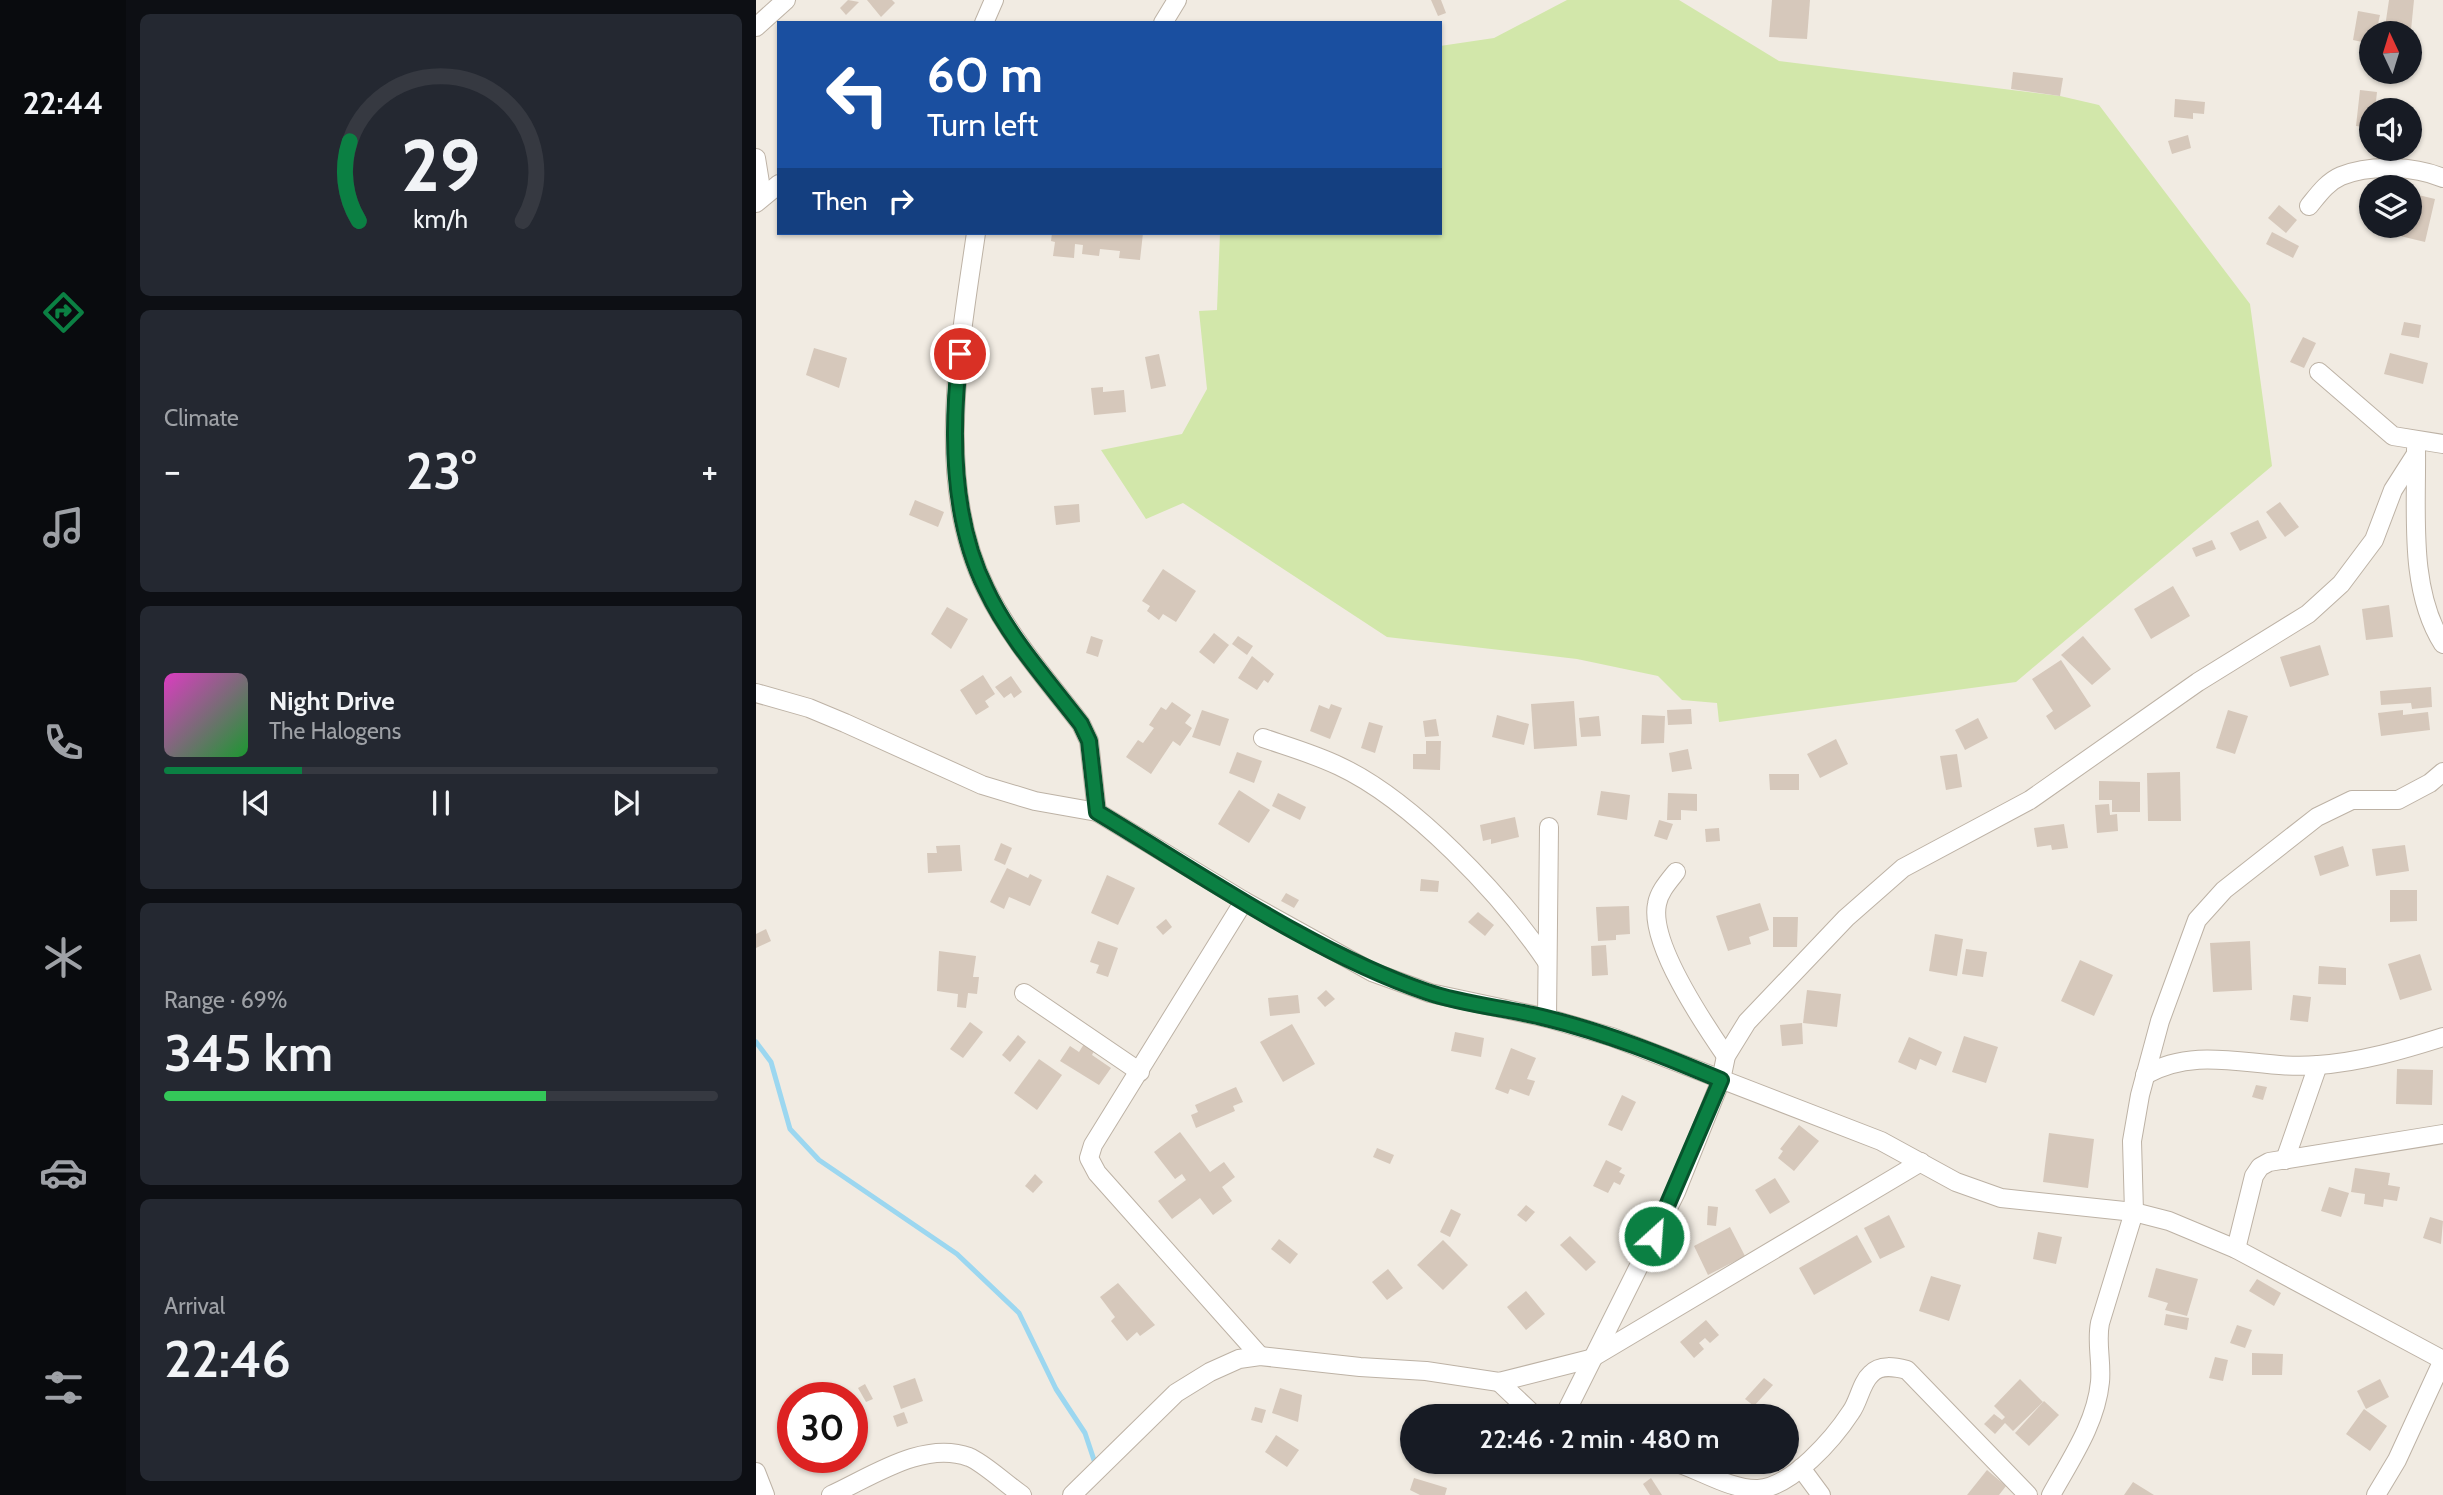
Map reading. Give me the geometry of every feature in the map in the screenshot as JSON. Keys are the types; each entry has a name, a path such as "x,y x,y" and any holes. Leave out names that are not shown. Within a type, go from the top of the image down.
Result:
{"street":[{"path":"756,27 786,0"},
{"path":"985,21 994,0"},
{"path":"1164,21 1178,0"},
{"path":"756,158 759,199"},
{"path":"2309,206 2322,189 2341,176 2370,170 2408,170 2443,178"},
{"path":"759,199 777,186"},
{"path":"976,235 957,376 956,428 961,520 986,591 1009,628 1081,724 1089,741 1097,812"},
{"path":"2319,372 2393,436 2416,448 2443,444"},
{"path":"2416,448 2419,573 2433,628 2443,644"},
{"path":"1569,1404 1676,1192 1721,1080 1726,1056 1747,1021 1846,918 1893,875 2030,800 2199,682 2308,614 2341,584 2374,540 2393,489 2416,448"},
{"path":"757,692 845,723 982,785 1035,801 1097,812 1244,901 1373,972 1430,993 1546,1018 1612,1037 1881,1141 1956,1182 2001,1198 2134,1212 2169,1221 2236,1249 2443,1360 2398,1461 2376,1495"},
{"path":"1263,738 1340,766 1384,792 1492,894 1530,936 1547,962"},
{"path":"2051,1495 2091,1419 2100,1378 2096,1340 2134,1212 2132,1141 2145,1075 2160,1021 2197,920 2216,898 2317,817 2353,800 2398,800 2430,783 2443,772"},
{"path":"1546,1018 1549,827"},
{"path":"1676,872 1664,886 1657,904 1657,925 1684,989 1726,1056"},
{"path":"1244,901 1093,1145 1089,1158 1090,1165 1261,1356"},
{"path":"1024,993 1140,1072"},
{"path":"2145,1075 2158,1068 2201,1057 2273,1065 2318,1065 2385,1054 2443,1037"},
{"path":"2285,1160 2318,1065"},
{"path":"2236,1249 2254,1176 2260,1167 2269,1162 2443,1134"},
{"path":"1073,1495 1176,1393 1239,1359 1261,1356 1426,1371 1499,1382 1590,1359 1921,1162"},
{"path":"1821,1495 1801,1468 1817,1454 1852,1411 1871,1373 1881,1368 1893,1367 1907,1370 2028,1495"},
{"path":"1499,1382 1522,1404"},
{"path":"831,1495 909,1459 941,1453 970,1458 1022,1495"},
{"path":"756,1472 765,1495"},
{"path":"1711,1474 1758,1489 1776,1484 1792,1474"}],"green space":[{"path":"1567,0 1679,0 1779,61 2060,96 2099,105 2250,304 2272,466 2016,682 1719,722 1717,703 1682,700 1658,676 1577,659 1387,637 1183,503 1146,519 1101,450 1182,434 1207,389 1199,311 1217,310 1220,235 1442,235 1442,46 1494,38"}],"building":[{"path":"848,0 859,2 846,15 840,8"},
{"path":"867,0 892,0 895,3 881,17"},
{"path":"1431,0 1441,0 1446,13 1438,16"},
{"path":"1772,0 1810,0 1807,39 1769,37"},
{"path":"2389,0 2414,0 2412,21 2386,21"},
{"path":"2358,11 2380,15 2379,21 2359,21 2359,41 2353,40"},
{"path":"2013,72 2063,78 2060,96 2011,89"},
{"path":"2360,90 2377,92 2376,98 2359,98"},
{"path":"2175,99 2205,102 2204,114 2193,113 2193,119 2174,117"},
{"path":"2359,99 2359,126 2356,126"},
{"path":"2188,135 2191,148 2172,154 2168,141"},
{"path":"2422,196 2435,199 2425,242 2408,238 2422,238"},
{"path":"2279,205 2297,220 2286,233 2268,218"},
{"path":"2272,232 2299,246 2293,258 2266,244"},
{"path":"1052,235 1143,235 1140,260 1119,258 1120,251 1100,249 1099,256 1082,254 1083,245 1075,244 1074,258 1053,256 1055,242 1051,241"},
{"path":"2404,322 2421,325 2419,338 2401,335"},
{"path":"2303,337 2316,343 2304,368 2290,362"},
{"path":"814,348 847,358 839,388 806,375"},
{"path":"2390,353 2428,363 2423,384 2384,374"},
{"path":"1159,354 1166,386 1151,389 1145,357"},
{"path":"1103,387 1103,392 1124,390 1126,412 1094,415 1091,388"},
{"path":"915,500 944,512 938,527 909,515"},
{"path":"2280,502 2299,527 2285,537 2266,512"},
{"path":"1079,504 1080,522 1056,525 1054,506"},
{"path":"2258,520 2267,538 2240,551 2230,533"},
{"path":"2212,540 2216,549 2196,557 2192,548"},
{"path":"1163,569 1196,591 1176,622 1163,614 1159,620 1147,611 1150,606 1142,601"},
{"path":"2173,586 2190,616 2151,639 2134,609"},
{"path":"2389,605 2393,637 2366,640 2362,609"},
{"path":"947,607 968,619 951,649 931,634"},
{"path":"1214,633 1229,645 1214,664 1199,652"},
{"path":"1091,636 1103,640 1098,657 1086,653"},
{"path":"1238,636 1253,646 1247,655 1232,644"},
{"path":"2083,636 2111,669 2092,685 2061,655"},
{"path":"2320,645 2329,675 2290,687 2280,657"},
{"path":"1252,656 1274,674 1268,683 1264,680 1257,690 1238,678"},
{"path":"2061,660 2091,706 2055,730 2046,716 2053,711 2032,679"},
{"path":"983,675 995,694 985,701 989,707 976,715 960,690"},
{"path":"1011,676 1022,692 1014,698 1011,693 1004,698 995,687"},
{"path":"2431,687 2432,707 2412,709 2411,703 2381,705 2380,691"},
{"path":"1574,701 1577,746 1534,749 1531,704"},
{"path":"1172,702 1191,715 1185,723 1192,728 1180,746 1173,741 1151,774 1126,757 1138,740 1143,743 1154,728 1149,725 1161,707 1166,710"},
{"path":"1331,704 1342,708 1330,739 1310,731 1319,705 1329,709"},
{"path":"1691,709 1692,724 1668,725 1667,710"},
{"path":"1202,710 1229,719 1220,746 1192,737"},
{"path":"2228,710 2248,716 2235,754 2216,748"},
{"path":"2403,710 2403,715 2428,712 2430,730 2381,736 2378,713"},
{"path":"1497,715 1529,724 1524,745 1492,737"},
{"path":"1642,715 1665,716 1664,743 1641,744"},
{"path":"1599,716 1601,736 1581,737 1579,718"},
{"path":"1978,718 1988,738 1965,750 1955,730"},
{"path":"1436,719 1439,736 1425,737 1423,721"},
{"path":"1369,722 1383,726 1375,753 1361,748"},
{"path":"1836,739 1848,764 1820,778 1807,754"},
{"path":"1426,741 1441,741 1440,770 1413,769 1413,754 1426,754"},
{"path":"1688,749 1692,769 1672,772 1669,753"},
{"path":"1237,752 1262,761 1254,783 1229,773"},
{"path":"1957,754 1962,787 1946,790 1940,756"},
{"path":"2180,772 2181,821 2148,821 2147,773"},
{"path":"1769,774 1799,774 1799,790 1770,790"},
{"path":"2099,781 2140,782 2140,812 2112,812 2112,800 2099,800"},
{"path":"1239,790 1270,810 1249,843 1218,824"},
{"path":"1601,791 1630,795 1627,820 1597,815"},
{"path":"1278,793 1306,807 1300,820 1272,806"},
{"path":"1668,793 1697,794 1697,811 1681,810 1681,820 1667,820"},
{"path":"2109,804 2110,815 2117,814 2118,831 2097,833 2095,805"},
{"path":"1515,817 1519,837 1491,844 1491,839 1483,841 1480,825"},
{"path":"1659,820 1673,824 1667,840 1654,836"},
{"path":"2064,824 2068,848 2052,850 2051,845 2037,847 2034,828"},
{"path":"1719,828 1720,841 1706,842 1705,829"},
{"path":"1001,843 1012,848 1005,865 994,860"},
{"path":"960,845 962,871 928,873 927,853 937,853 936,846"},
{"path":"2405,845 2409,871 2376,876 2372,849"},
{"path":"2343,846 2349,866 2320,876 2314,856"},
{"path":"1007,868 1028,878 1030,874 1042,880 1030,906 1009,897 1004,909 990,902"},
{"path":"1107,875 1135,888 1118,925 1091,913"},
{"path":"1421,879 1439,881 1438,892 1420,891"},
{"path":"2390,890 2417,890 2417,921 2390,922"},
{"path":"1286,893 1299,900 1294,908 1281,901"},
{"path":"1760,903 1769,930 1749,937 1751,944 1728,951 1716,916"},
{"path":"1629,906 1630,934 1616,935 1616,940 1598,941 1596,907"},
{"path":"1478,912 1494,925 1485,936 1468,922"},
{"path":"1773,917 1798,917 1797,947 1773,947"},
{"path":"1166,919 1172,927 1163,935 1156,927"},
{"path":"766,929 771,941 756,948 756,934"},
{"path":"1935,934 1963,939 1957,976 1929,971"},
{"path":"1098,941 1118,948 1108,977 1096,973 1099,965 1090,962"},
{"path":"2250,941 2252,990 2213,992 2210,943"},
{"path":"1606,945 1608,975 1592,976 1591,946"},
{"path":"1966,949 1987,952 1983,977 1962,974"},
{"path":"939,951 976,956 973,977 979,977 977,994 968,993 966,1008 957,1007 958,994 937,991"},
{"path":"2420,954 2432,990 2400,1000 2388,964"},
{"path":"2080,960 2113,975 2094,1016 2061,1001"},
{"path":"2319,966 2346,968 2346,985 2318,984"},
{"path":"1326,990 1335,999 1325,1007 1317,998"},
{"path":"1807,990 1841,994 1837,1027 1803,1023"},
{"path":"1298,995 1300,1013 1270,1016 1268,998"},
{"path":"2293,995 2311,997 2308,1022 2290,1020"},
{"path":"970,1022 983,1032 963,1058 950,1049"},
{"path":"1802,1023 1803,1044 1782,1046 1780,1025"},
{"path":"1292,1024 1315,1064 1283,1082 1260,1042"},
{"path":"1455,1032 1484,1038 1481,1057 1451,1051"},
{"path":"1018,1035 1026,1042 1010,1062 1002,1055"},
{"path":"1964,1036 1998,1047 1986,1083 1952,1072"},
{"path":"1909,1037 1942,1052 1936,1066 1920,1059 1916,1070 1898,1062"},
{"path":"1084,1044 1094,1051 1092,1055 1111,1068 1099,1085 1060,1061 1070,1046 1079,1052"},
{"path":"1511,1048 1536,1058 1527,1079 1535,1081 1529,1096 1510,1089 1508,1094 1495,1089"},
{"path":"1039,1059 1062,1075 1037,1110 1014,1093"},
{"path":"2397,1069 2433,1070 2432,1105 2396,1104"},
{"path":"2256,1085 2267,1087 2263,1100 2252,1097"},
{"path":"1236,1087 1243,1102 1233,1106 1235,1111 1196,1128 1191,1115 1198,1112 1195,1105"},
{"path":"1622,1095 1636,1102 1622,1131 1608,1125"},
{"path":"1799,1125 1819,1141 1794,1171 1778,1158 1783,1151 1780,1149"},
{"path":"1180,1132 1210,1172 1224,1162 1235,1177 1222,1187 1232,1201 1213,1215 1200,1198 1172,1219 1158,1201 1186,1180 1182,1174 1175,1179 1154,1152"},
{"path":"2049,1133 2094,1139 2088,1188 2043,1182"},
{"path":"1377,1148 1394,1155 1390,1164 1373,1157"},
{"path":"1606,1160 1622,1168 1619,1172 1625,1175 1620,1185 1614,1182 1608,1193 1593,1186"},
{"path":"2355,1168 2390,1173 2388,1185 2400,1187 2397,1201 2384,1199 2383,1207 2364,1204 2365,1194 2351,1192"},
{"path":"1035,1174 1043,1182 1033,1193 1025,1186"},
{"path":"1775,1178 1790,1202 1770,1214 1755,1190"},
{"path":"2329,1187 2349,1193 2341,1217 2321,1211"},
{"path":"1526,1205 1535,1212 1526,1222 1517,1215"},
{"path":"1708,1206 1718,1207 1716,1226 1707,1225"},
{"path":"1451,1209 1461,1214 1450,1237 1440,1232"},
{"path":"1889,1215 1905,1247 1880,1259 1864,1228"},
{"path":"2430,1217 2443,1221 2441,1244 2423,1238"},
{"path":"1730,1227 1745,1256 1708,1275 1694,1246"},
{"path":"2038,1232 2062,1237 2056,1264 2033,1259"},
{"path":"1857,1235 1872,1262 1814,1295 1799,1268"},
{"path":"1570,1236 1596,1262 1586,1271 1560,1245"},
{"path":"1279,1239 1298,1254 1290,1264 1271,1249"},
{"path":"1443,1240 1468,1265 1443,1290 1417,1265"},
{"path":"2156,1268 2198,1279 2187,1316 2165,1310 2168,1303 2148,1297"},
{"path":"1388,1269 1403,1288 1387,1300 1372,1282"},
{"path":"1931,1276 1961,1285 1949,1321 1919,1311"},
{"path":"2257,1279 2281,1293 2274,1306 2249,1291"},
{"path":"1118,1283 1155,1325 1140,1336 1137,1332 1127,1341 1111,1321 1115,1317 1100,1297"},
{"path":"1526,1291 1545,1314 1526,1330 1507,1307"},
{"path":"2166,1314 2189,1318 2187,1330 2164,1325"},
{"path":"1706,1320 1719,1335 1710,1343 1705,1338 1699,1343 1704,1349 1694,1358 1680,1342"},
{"path":"2237,1325 2252,1330 2245,1348 2230,1343"},
{"path":"2252,1353 2283,1354 2282,1375 2252,1375"},
{"path":"2215,1357 2228,1360 2223,1381 2209,1378"},
{"path":"915,1378 923,1401 901,1409 893,1386"},
{"path":"1764,1378 1773,1385 1756,1404 1745,1399"},
{"path":"2020,1379 2043,1402 2013,1431 2005,1423 1995,1434 1984,1424 1994,1414 2002,1420 2005,1417 1994,1406"},
{"path":"2380,1379 2389,1397 2366,1409 2357,1391"},
{"path":"1280,1388 1302,1395 1298,1422 1272,1413"},
{"path":"2044,1401 2059,1415 2029,1446 2015,1433"},
{"path":"1255,1407 1266,1410 1262,1423 1251,1420"},
{"path":"2364,1409 2387,1426 2370,1451 2346,1434"},
{"path":"904,1412 908,1423 897,1427 893,1416"},
{"path":"1276,1435 1299,1450 1287,1467 1265,1452"},
{"path":"1987,1470 2006,1486 1999,1495 1967,1495"},
{"path":"1414,1478 1447,1488 1445,1495 1420,1495 1410,1490"},
{"path":"1651,1478 1662,1495 1650,1495 1643,1484"},
{"path":"2133,1482 2154,1495 2124,1495"}],"waterway":[{"path":"756,1042 771,1062 790,1129 819,1160 957,1254 1019,1313 1056,1389 1085,1433 1095,1463"}],"route":[{"path":"960,354 956,428 961,520 969,547 986,591 1009,628 1081,724 1089,741 1097,812 1244,901 1373,972 1430,993 1546,1018 1612,1037 1721,1080 1676,1192 1654,1236"}]}
